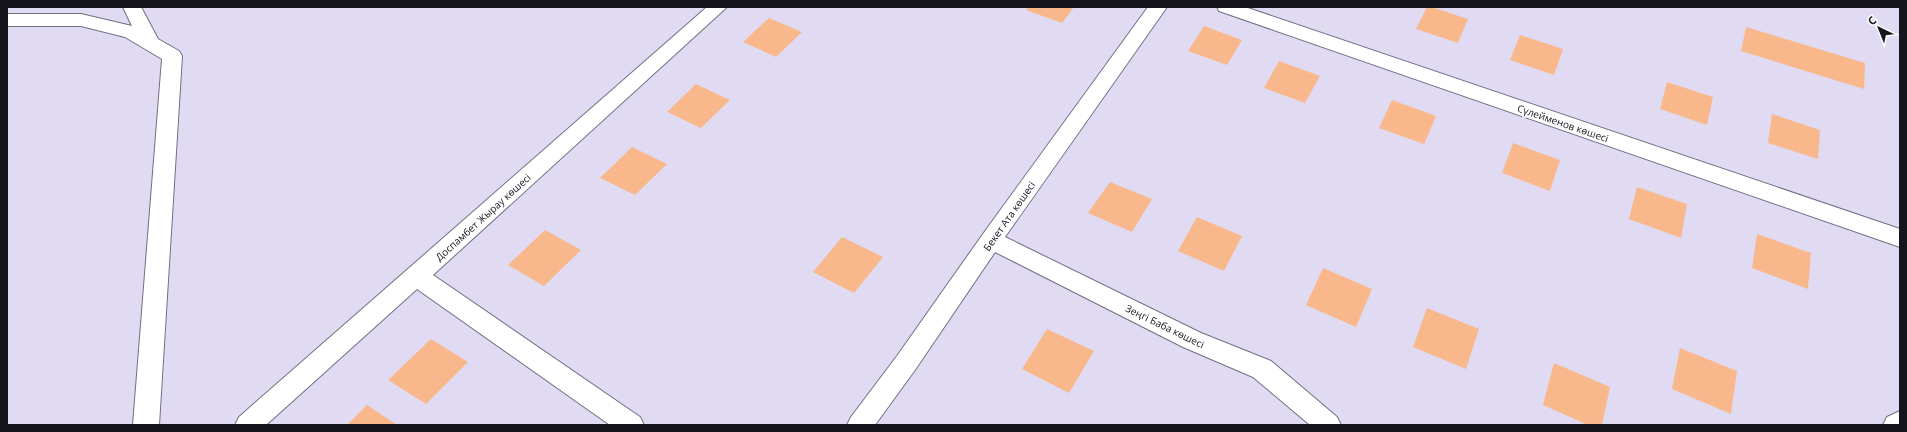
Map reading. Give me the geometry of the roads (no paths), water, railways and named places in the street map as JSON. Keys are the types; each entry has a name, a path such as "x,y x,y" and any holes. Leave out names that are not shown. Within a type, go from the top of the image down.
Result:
{"street":[{"path":"132,7 151,44"},
{"name":"Доспамбет Жырау көшесі","path":"248,425 718,7"},
{"name":"Бекет Ата көшесі","path":"860,425 906,363 991,240 1158,7"},
{"name":"Сүлейменов көшесі","path":"1226,7 1900,238"},
{"path":"7,20 81,20 131,32 172,56 146,425"},
{"name":"Зеңгі Баба көшесі","path":"991,240 1192,340 1262,369 1328,425"},
{"path":"417,276 631,425"},
{"path":"1896,425 1900,422"}]}
